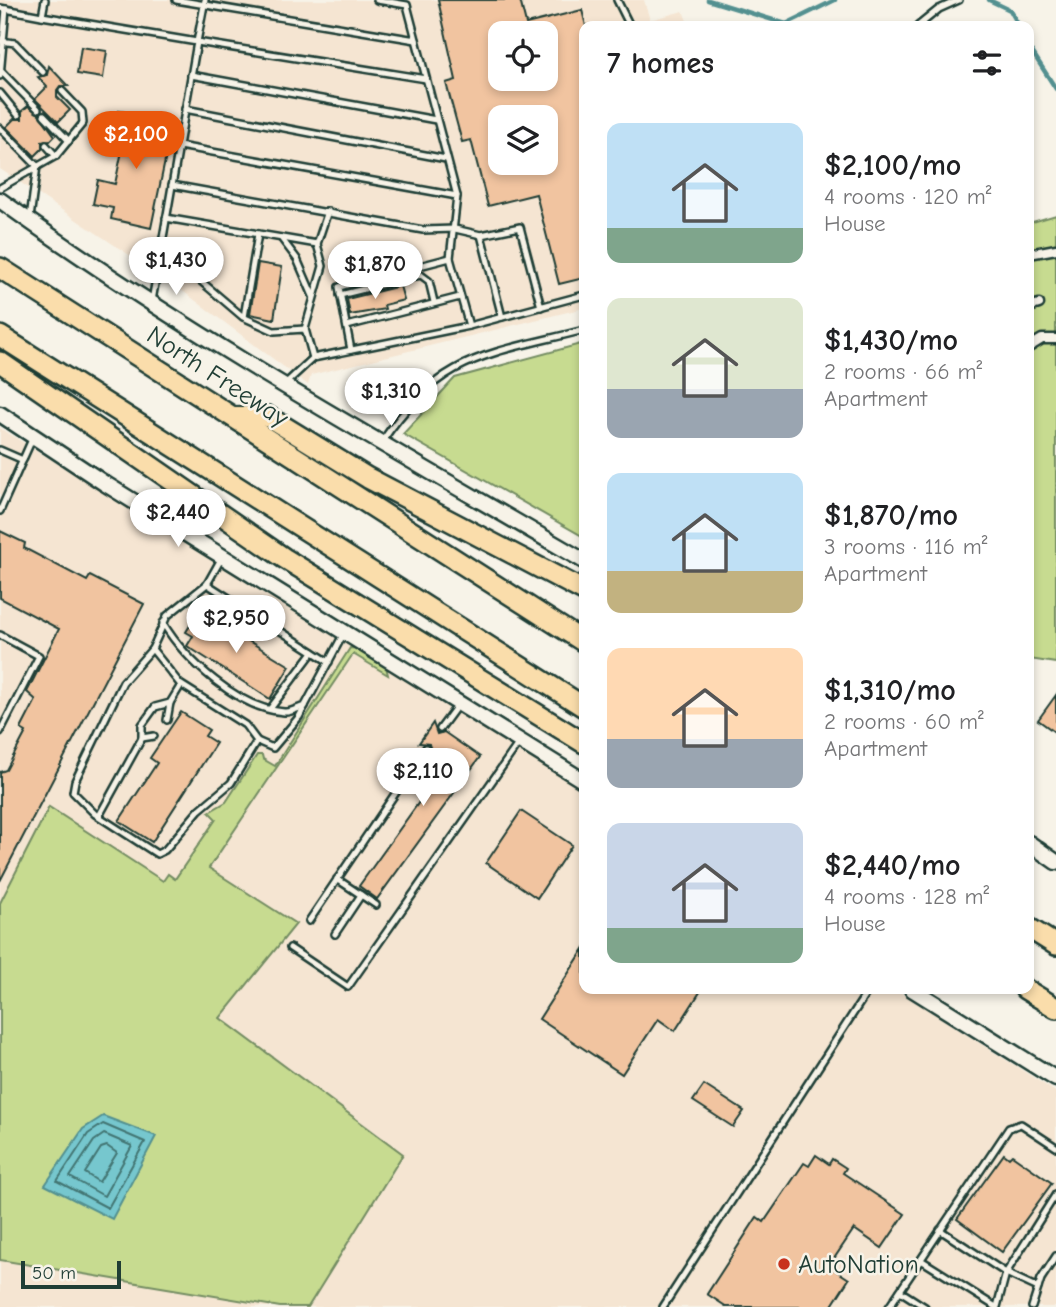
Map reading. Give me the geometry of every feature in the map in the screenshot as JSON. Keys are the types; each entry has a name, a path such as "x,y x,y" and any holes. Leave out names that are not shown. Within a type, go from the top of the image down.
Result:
{"highway":[{"name":"North Freeway","path":"6,272 579,639"},
{"path":"0,336 579,704"},
{"path":"0,362 284,558 579,740"},
{"path":"234,417 267,416 368,478 579,588"},
{"path":"1034,931 1056,945"},
{"path":"1034,994 1056,1008"}],"main road":[{"path":"2,204 152,302 381,443 579,558"},
{"path":"0,414 579,778"},
{"path":"1034,847 1056,862"},
{"path":"920,994 1056,1079"}],"street":[{"path":"1034,253 1056,249"},
{"path":"1034,306 1039,304"},
{"path":"1034,344 1050,336 1056,339"}],"lane":[{"path":"42,16 46,0"},
{"path":"176,0 416,40"},
{"path":"377,0 407,5 457,196 450,258 469,326"},
{"path":"617,0 628,21"},
{"path":"924,21 939,9 959,0"},
{"path":"152,302 204,3"},
{"path":"0,76 3,8 426,79"},
{"path":"2,41 15,43 43,72"},
{"path":"1,71 38,109"},
{"path":"191,75 436,120"},
{"path":"0,188 56,156 85,118 62,92"},
{"path":"0,93 18,115"},
{"path":"185,109 446,159"},
{"path":"44,116 69,141"},
{"path":"0,128 37,166"},
{"path":"46,145 56,156"},
{"path":"179,146 457,196"},
{"path":"30,221 37,166"},
{"path":"172,185 423,230 455,229 481,235 520,227 541,307"},
{"path":"313,358 305,329 323,266 317,244 328,211"},
{"path":"166,218 317,244"},
{"path":"243,317 258,234"},
{"path":"481,235 502,317"},
{"path":"280,237 297,260 313,296"},
{"path":"161,247 243,317 274,331 305,329"},
{"path":"351,350 339,287 450,258"},
{"path":"340,295 421,275 429,281 434,302"},
{"path":"347,326 460,296"},
{"path":"285,384 313,358 469,326 579,296"},
{"path":"381,443 418,394 460,364 579,331"},
{"path":"0,511 34,436"},
{"path":"0,450 23,460"},
{"path":"223,556 207,584 166,616 152,649 123,682 75,780 73,792 99,816 157,854 165,850 199,810 231,783 257,741"},
{"path":"207,584 329,662"},
{"path":"163,624 193,664 222,684 270,709 286,713 305,706"},
{"path":"152,649 181,685 245,725 257,741 273,747 305,706 345,633"},
{"path":"0,635 39,656 0,732"},
{"path":"270,709 313,652"},
{"path":"167,720 170,703 181,685"},
{"path":"99,816 142,738 142,725 155,707 170,703"},
{"path":"440,729 459,703"},
{"path":"142,738 154,736"},
{"path":"290,948 348,987 520,741"},
{"path":"309,921 426,748"},
{"path":"337,879 376,905"},
{"path":"335,934 361,895"},
{"path":"663,1307 866,994"},
{"path":"889,1307 1009,1128 1021,1124 1056,1147"},
{"path":"921,1260 996,1307 1006,1273 1056,1194"},
{"path":"940,1230 1006,1273 1038,1288"},
{"path":"1032,1307 1038,1288 1056,1256"},
{"path":"900,1291 925,1307"}],"shaded area":[{"path":"0,0 644,0 650,20 683,11 687,21 579,21 579,309 311,375 308,385 176,286 0,169"},
{"path":"0,428 579,785 579,994 903,994 1056,1092 1056,1307 308,1307 403,1154 220,1018 296,924 190,858 174,880 163,881 49,807 0,903"},
{"path":"0,1260 280,1307 0,1307"}],"green space":[{"path":"1056,215 1056,663 1034,660 1034,222"},
{"path":"579,344 579,534 403,434 455,378"},
{"path":"350,648 363,649 385,662 388,675 353,654 209,868 296,924 220,1018 403,1154 308,1307 280,1307 0,1260 0,903 49,807 163,881 168,874 175,879 216,819 209,812 226,802 257,755 262,755 263,759 275,766"}],"water":[{"path":"103,1116 156,1136 112,1219 45,1185 83,1129"}],"building":[{"path":"438,0 520,0 525,21 488,21 488,91 558,91 558,21 538,21 582,10 585,21 579,21 579,279 559,284 536,194 488,206 471,140 462,142 446,83 456,80"},
{"path":"81,47 107,51 103,78 77,74"},
{"path":"49,66 68,86 60,86 57,90 57,97 70,110 58,122 35,99 47,87 38,77 47,75"},
{"path":"28,106 39,114 55,136 50,141 42,142 42,149 35,156 6,127 14,119 22,119 22,111"},
{"path":"119,111 164,118 159,149 167,151 151,228 111,219 113,208 93,204 98,180 115,184 125,137 115,136"},
{"path":"258,263 282,267 274,319 250,314"},
{"path":"400,286 404,300 384,305 385,309 350,315 347,299"},
{"path":"0,531 25,543 24,548 87,581 90,576 144,604 0,881 0,772 6,770 26,732 21,729 36,700 27,692 59,629 0,598"},
{"path":"199,611 290,666 270,699 187,646 193,636 186,632"},
{"path":"1056,695 1056,733 1038,720"},
{"path":"181,712 209,730 205,736 216,743 152,842 119,821 157,763 150,758"},
{"path":"433,723 437,734 444,732 480,757 377,899 359,886 429,788 421,783 427,774 433,779 445,762 430,751 429,744 419,743"},
{"path":"521,811 572,845 537,898 486,863"},
{"path":"579,957 579,994 699,994 675,1031 658,1019 622,1074 539,1019"},
{"path":"704,1085 744,1111 733,1127 693,1101"},
{"path":"1004,1154 1009,1158 1012,1155 1052,1183 1002,1252 957,1219"},
{"path":"816,1155 829,1164 832,1159 846,1168 843,1173 905,1214 882,1248 854,1229 829,1266 849,1279 831,1307 727,1307 707,1294 757,1217 764,1222 804,1163 809,1166"}],"waterway":[{"path":"708,0 776,21"},
{"path":"792,21 835,0"},
{"path":"989,0 1010,10 1016,21"},
{"path":"1034,55 1056,89"}],"place":[{"name":"AutoNation","path":"784,1264"}]}
